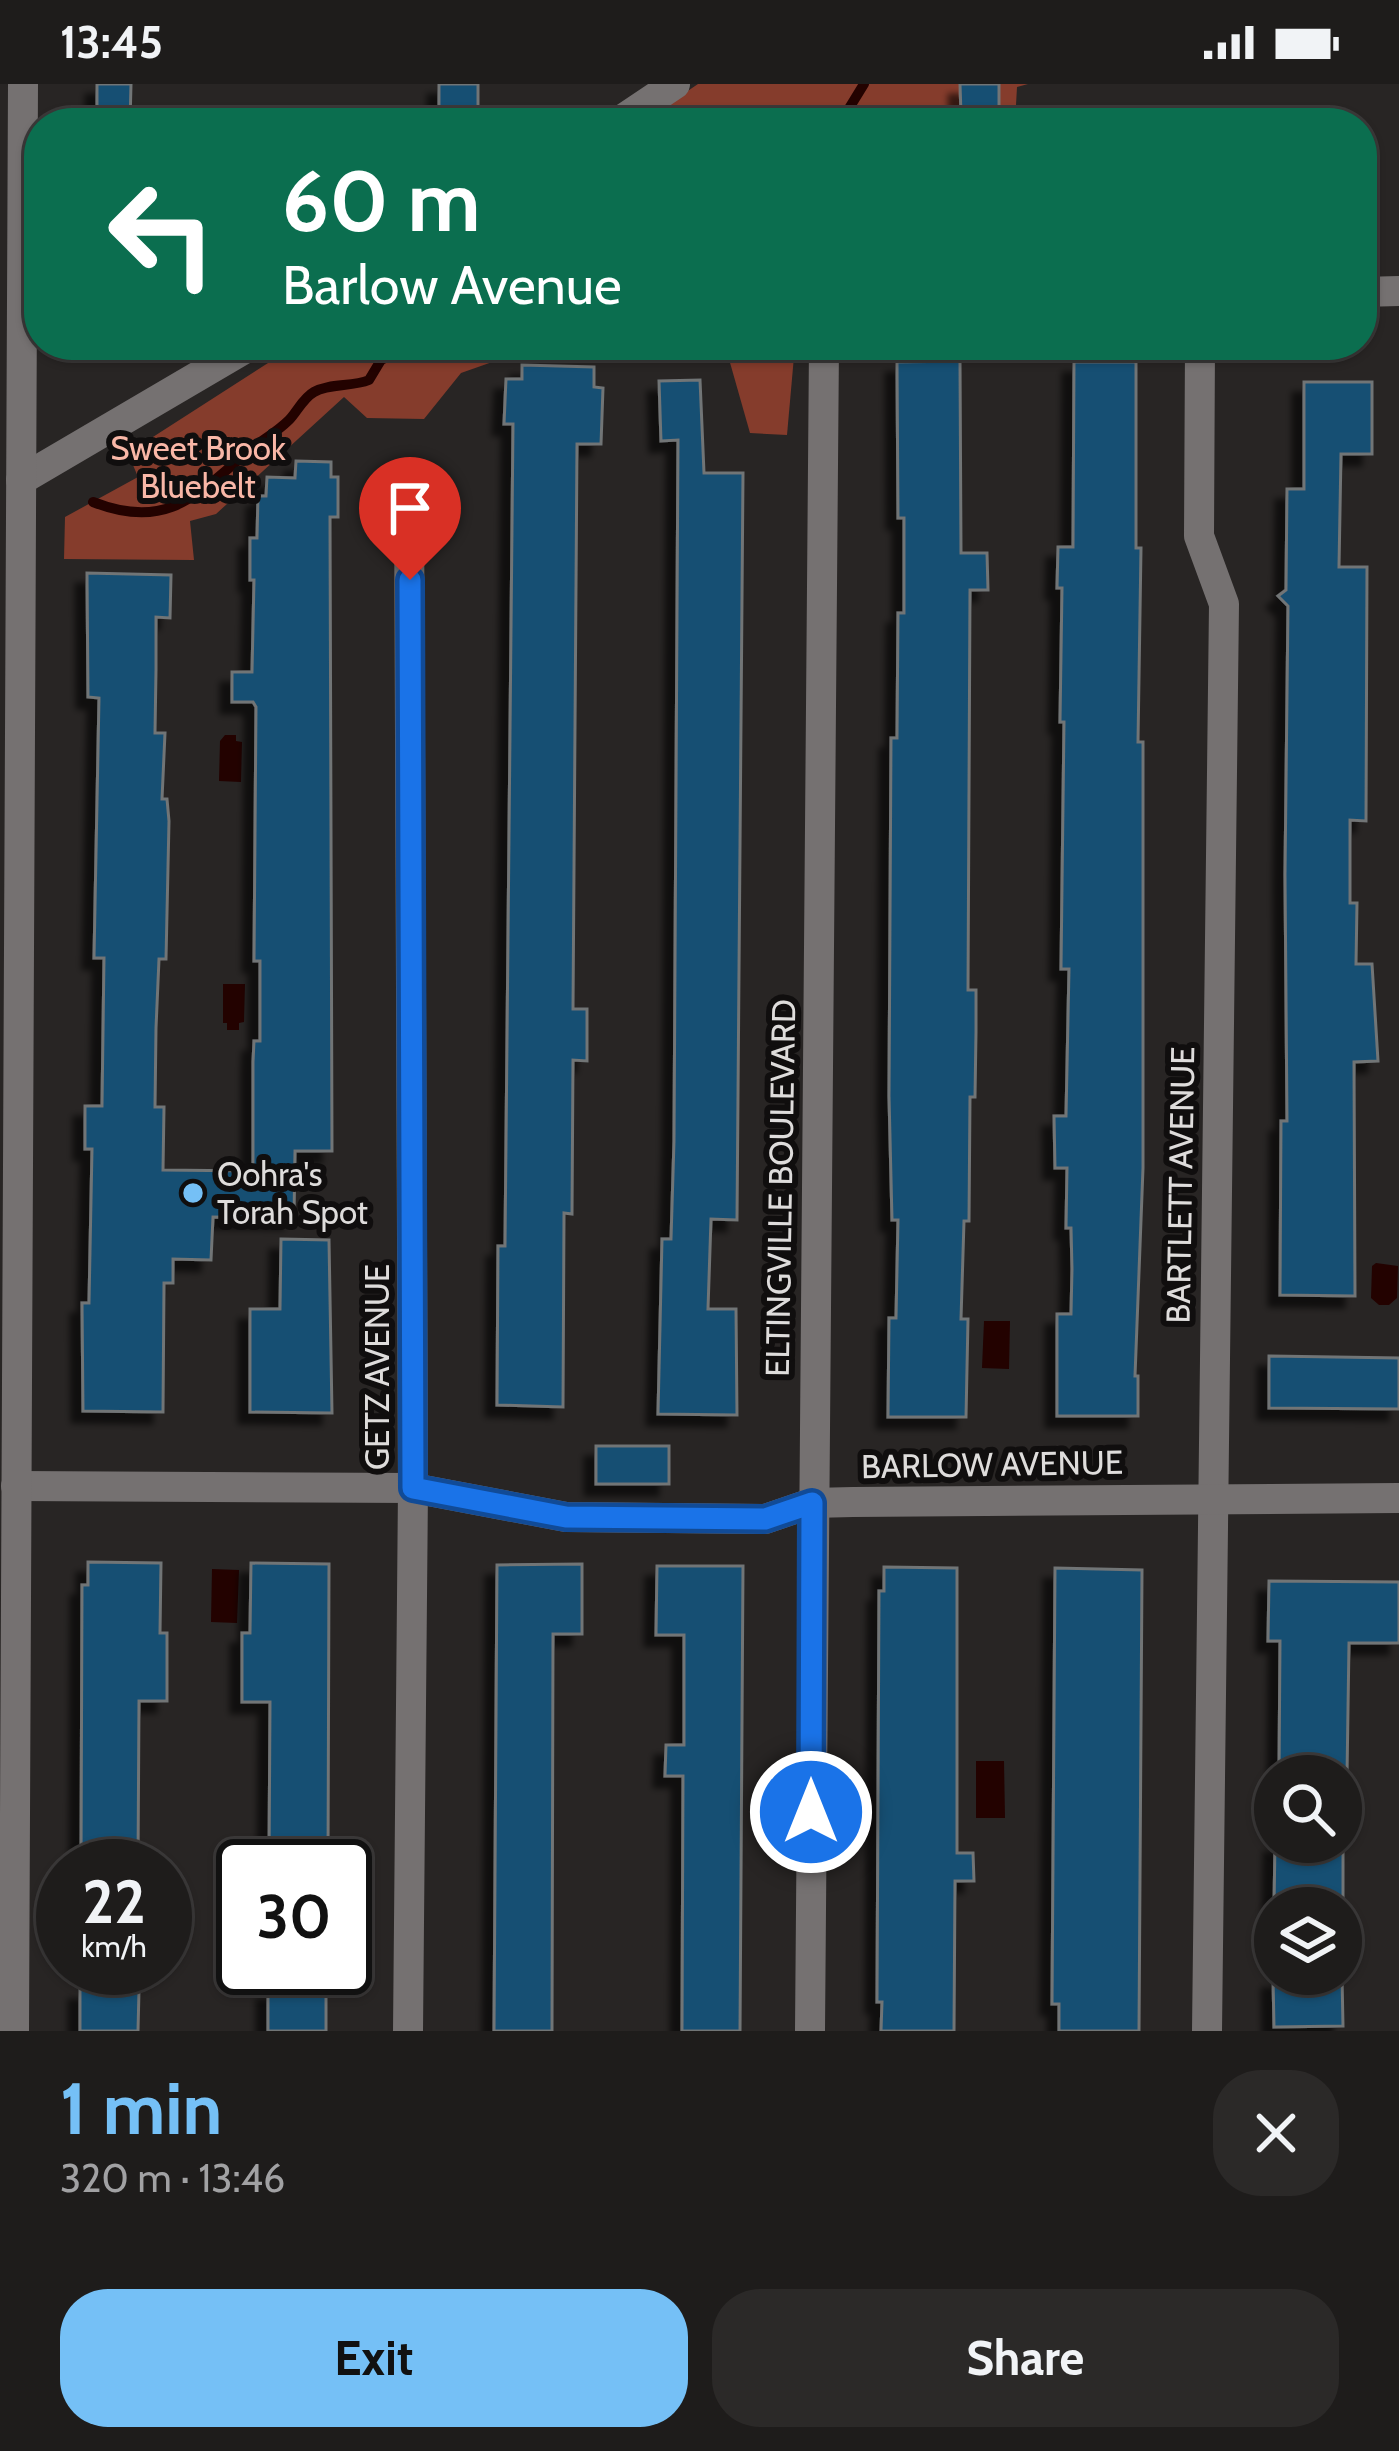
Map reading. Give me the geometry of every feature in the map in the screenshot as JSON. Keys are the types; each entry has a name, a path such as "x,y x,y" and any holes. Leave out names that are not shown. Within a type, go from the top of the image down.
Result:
{"street":[{"path":"14,2031 21,480 11,357 23,84"},
{"path":"639,108 675,84"},
{"path":"21,480 225,360"},
{"name":"ELTINGVILLE BOULEVARD","path":"810,2031 824,360"},
{"name":"BARTLETT AVENUE","path":"1200,360 1198,536 1224,604 1208,2031"},
{"name":"GETZ AVENUE","path":"408,2031 413,1488 409,487"},
{"name":"BARLOW AVENUE","path":"16,1486 413,1488 566,1517 765,1519 812,1503 1399,1498"}],"green space":[{"path":"698,84 1028,84 1017,87 1016,108 662,108"},
{"name":"Sweet Brook Bluebelt","path":"273,360 498,360 461,373 424,419 367,418 344,397 216,514 190,521 194,560 64,559 65,517 138,477 128,453"},
{"path":"729,360 794,360 787,435 750,433"}],"shaded area":[{"path":"225,735 236,735 236,741 242,742 241,782 219,781 220,741"},
{"path":"223,984 245,984 244,1022 239,1023 239,1030 227,1030 223,1023"},
{"path":"1376,1263 1398,1266 1397,1298 1389,1305 1379,1305 1371,1298"},
{"path":"984,1321 1010,1321 1009,1369 982,1368"},
{"path":"212,1569 239,1570 237,1623 211,1622"},
{"path":"976,1761 1004,1761 1005,1818 976,1818"}],"building":[{"path":"97,84 131,84 130,108 97,108"},
{"path":"439,84 478,84 478,108 439,108"},
{"path":"960,84 999,84 999,108 961,108"},
{"path":"960,361 961,553 987,553 988,590 970,590 968,990 976,990 976,1032 961,1319 968,1319 966,1417 888,1417 889,1318 896,1318 898,1220 892,1220 889,1096 891,738 897,738 898,613 904,613 897,362"},
{"path":"1074,362 1136,362 1136,548 1141,548 1138,742 1143,742 1138,1416 1057,1416 1057,1314 1071,1314 1072,1269 1071,1228 1066,1228 1067,1168 1055,1168 1054,1116 1066,1116 1069,969 1061,969 1064,722 1060,722 1062,588 1057,588 1058,547 1073,547"},
{"path":"522,365 594,367 594,387 603,388 601,444 577,444 573,1009 587,1009 587,1061 573,1060 572,1214 564,1213 563,1407 497,1405 498,1246 505,1246 513,424 504,424 506,379 522,379"},
{"path":"700,380 704,473 743,473 737,1220 711,1219 708,1309 736,1309 737,1415 658,1414 662,1239 671,1239 674,1141 678,440 661,441 659,381"},
{"path":"1304,382 1372,382 1372,454 1341,454 1339,567 1367,567 1366,821 1350,820 1350,903 1357,903 1356,964 1372,964 1378,1061 1354,1062 1355,1296 1280,1295 1281,1121 1287,1121 1288,606 1278,596 1286,590 1287,489 1304,489"},
{"path":"296,461 331,462 331,477 338,477 338,517 330,517 332,1151 295,1151 294,1218 213,1217 211,1260 173,1259 173,1283 164,1283 163,1412 83,1411 82,1303 89,1303 92,1149 85,1149 85,1106 102,1106 104,958 94,958 99,698 88,697 87,573 171,575 170,618 156,617 155,733 165,733 162,799 167,799 169,821 166,959 159,959 156,1028 155,1107 164,1107 163,1170 253,1171 254,1041 260,1041 260,961 254,961 256,707 253,702 232,702 232,672 252,672 250,538 257,538 258,496 266,496 267,477 295,478"},
{"path":"281,1239 329,1240 332,1413 250,1412 250,1309 280,1309"},
{"path":"1269,1356 1399,1358 1399,1409 1269,1408"},
{"path":"596,1446 669,1446 669,1484 596,1484"},
{"path":"88,1562 161,1563 160,1633 167,1633 167,1701 139,1701 138,1839 81,1839 82,1585 88,1585"},
{"path":"251,1563 329,1564 328,1839 269,1839 270,1702 242,1702 242,1633 250,1633"},
{"path":"582,1564 582,1634 553,1634 552,2031 494,2031 497,1565"},
{"path":"657,1566 743,1566 740,2031 682,2031 683,1776 665,1776 666,1745 684,1745 684,1635 656,1635"},
{"path":"884,1567 957,1568 957,1853 973,1853 974,1881 955,1881 954,2031 881,2031 882,2002 877,2002 879,1591 884,1591"},
{"path":"1055,1568 1142,1570 1139,2031 1059,2031 1059,2004 1052,2004"},
{"path":"1269,1581 1399,1582 1399,1643 1349,1643 1347,1755 1279,1755 1280,1641 1268,1641"},
{"path":"1275,1863 1343,1863 1343,1887 1274,1887"},
{"path":"80,1995 139,1995 138,2031 80,2031"},
{"path":"268,1995 326,1995 326,2031 268,2031"},
{"path":"1273,1995 1342,1995 1343,2026 1274,2027"}],"waterway":[{"path":"849,108 864,84"},
{"path":"93,502 140,513 176,505 284,425 310,395 369,380 381,360"}],"place":[{"name":"Oohra's Torah Spot","path":"193,1193"}],"route":[{"path":"410,580 413,1488 566,1517 765,1519 812,1503 811,1812"}]}
